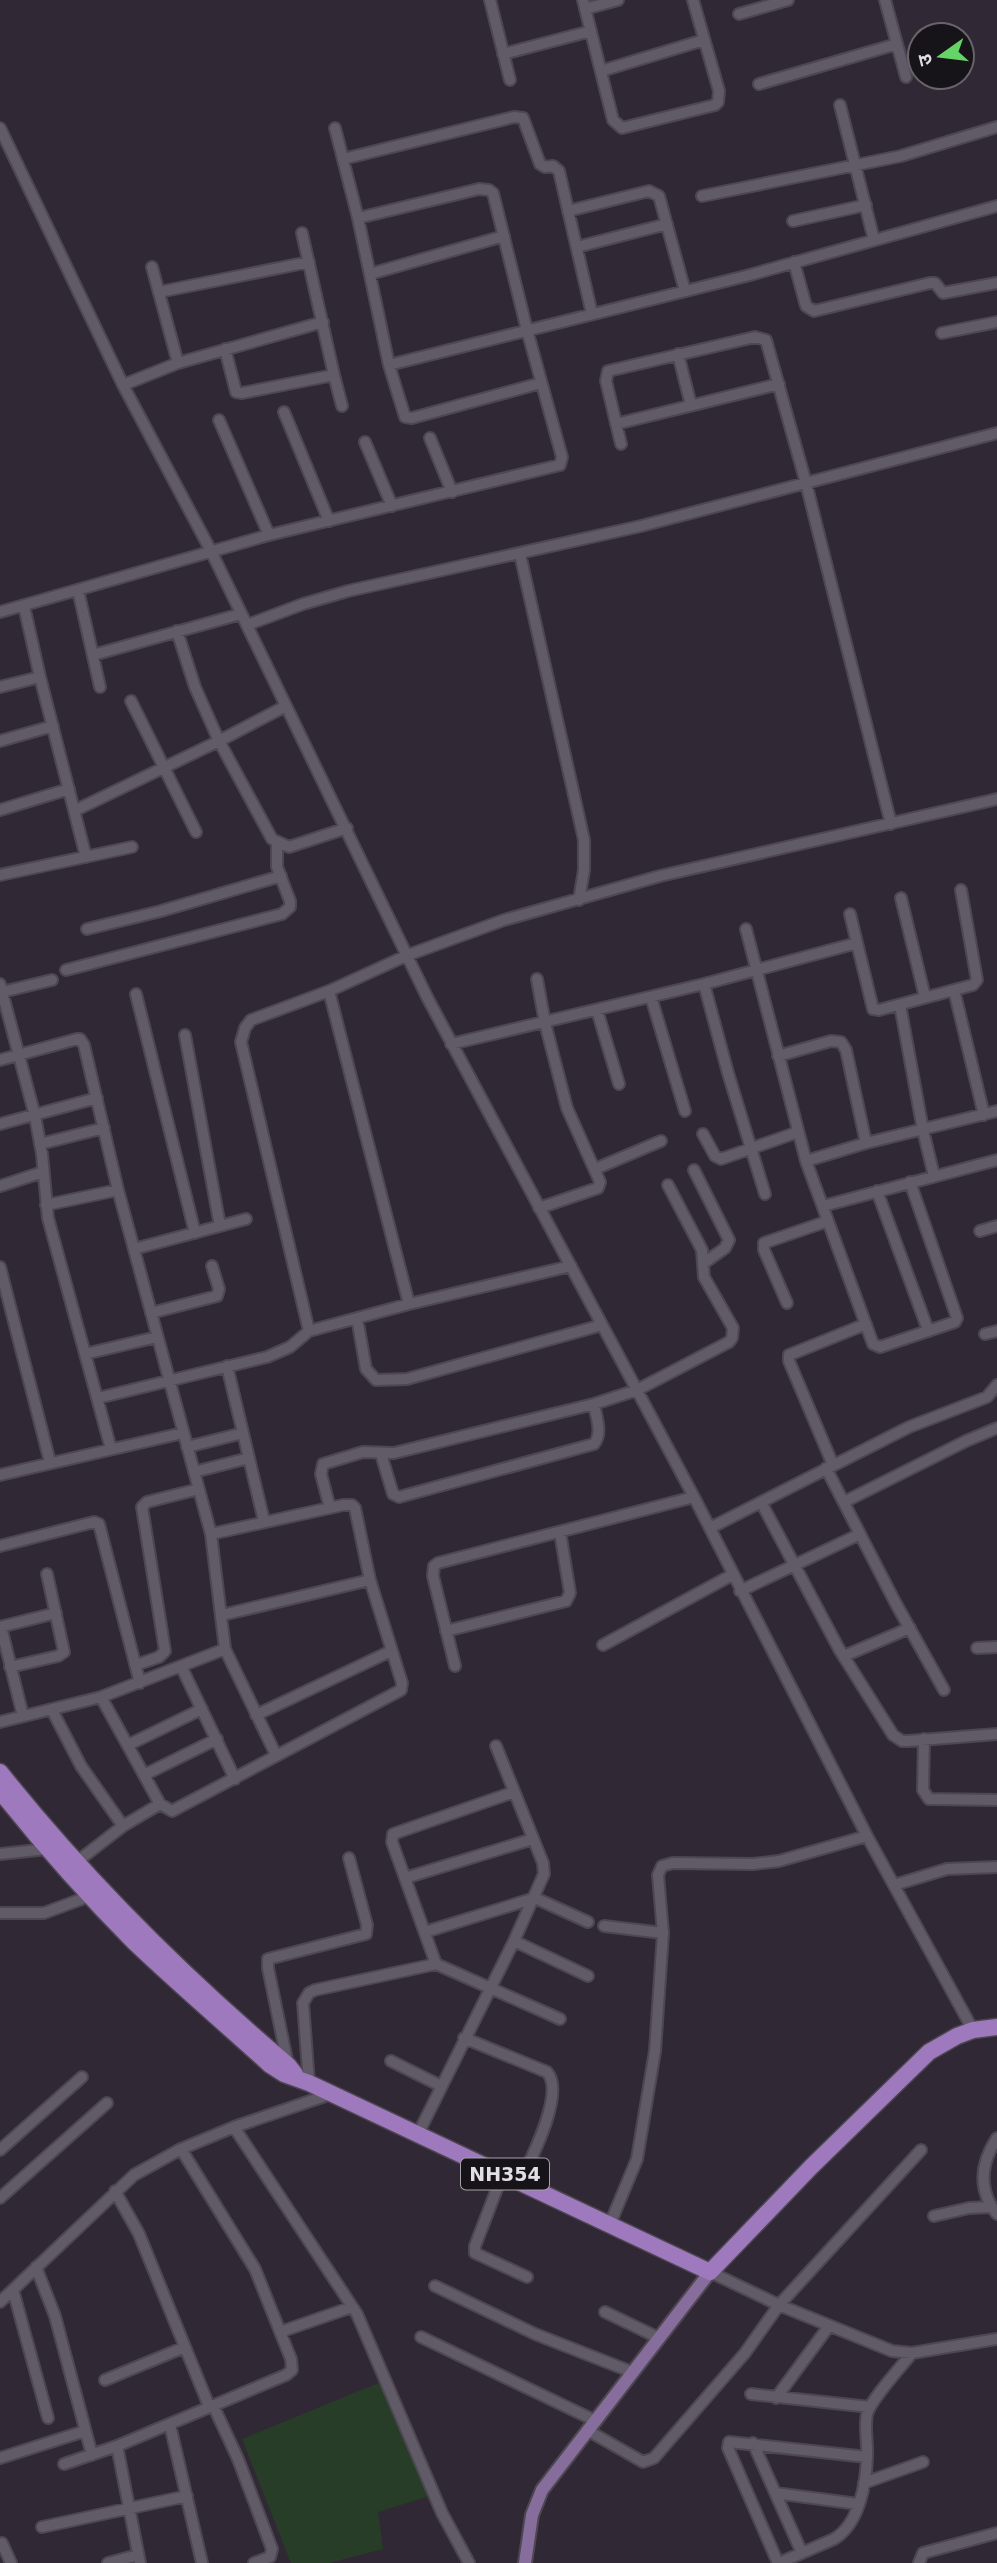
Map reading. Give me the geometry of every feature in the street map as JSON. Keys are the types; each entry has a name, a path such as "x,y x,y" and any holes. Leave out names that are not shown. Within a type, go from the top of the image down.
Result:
{"highway":[{"name":"NH354","path":"0,1772 90,1896 136,1944 270,2065 284,2074 710,2272"},
{"name":"NH354","path":"0,1791 47,1849 71,1867 304,2081"},
{"path":"710,2272 810,2167 929,2052 973,2030 997,2027"}],"main road":[{"path":"525,2563 532,2515 537,2501 710,2272"}],"street":[{"path":"489,0 510,80"},
{"path":"618,0 584,4 613,120 622,128 715,105 719,99 693,0"},
{"path":"739,13 761,4 788,0"},
{"path":"885,0 906,77"},
{"path":"503,54 591,31"},
{"path":"601,71 704,40"},
{"path":"759,84 897,44"},
{"path":"840,105 874,240"},
{"path":"343,159 520,116 525,121 540,164 545,167 553,166 559,171 592,314"},
{"path":"702,196 901,156 997,127"},
{"path":"0,128 123,386 211,551 452,1044 694,1497 867,1836 973,2030"},
{"path":"335,128 402,412 408,418 541,383"},
{"path":"0,612 269,535 555,467 562,461 493,193 484,188 358,218"},
{"path":"569,211 649,191 659,196 685,291"},
{"path":"793,221 866,205"},
{"path":"389,365 685,291 997,206"},
{"path":"577,247 667,224"},
{"path":"302,233 342,405"},
{"path":"370,274 505,236"},
{"path":"159,292 309,262"},
{"path":"794,262 806,306 814,311 930,283 935,283 943,293 997,283"},
{"path":"152,267 178,363"},
{"path":"123,386 178,363 323,322"},
{"path":"942,332 997,322"},
{"path":"621,444 606,381 608,372 761,337 769,345 891,824"},
{"path":"225,349 234,390 238,393 334,375"},
{"path":"678,354 691,405"},
{"path":"617,424 779,384"},
{"path":"284,412 329,522"},
{"path":"219,420 269,535"},
{"path":"247,625 348,591 520,554 806,484 997,433"},
{"path":"430,438 453,492"},
{"path":"365,442 392,506"},
{"path":"520,554 584,839 584,870 579,900"},
{"path":"78,590 100,687"},
{"path":"24,606 86,858"},
{"path":"93,655 241,614"},
{"path":"177,631 195,687 219,741 272,839 277,844 289,847 347,828"},
{"path":"0,687 40,677"},
{"path":"131,701 196,832"},
{"path":"76,810 286,706"},
{"path":"0,741 53,726"},
{"path":"0,810 69,789"},
{"path":"309,1331 241,1042 245,1028 251,1020 329,991 408,955 485,926 660,876 997,799"},
{"path":"66,970 282,914 290,907 290,901 276,861 277,844"},
{"path":"0,875 132,847"},
{"path":"87,929 281,876"},
{"path":"850,914 871,1006 879,1010 973,985 977,979 961,890"},
{"path":"901,898 925,997"},
{"path":"746,929 806,1161 873,1344 880,1347 955,1322 957,1318 909,1182"},
{"path":"452,1044 704,984 857,943"},
{"path":"537,979 545,1023 567,1108 600,1182 598,1188 539,1208"},
{"path":"52,981 1,988 35,1116 46,1205 111,1449"},
{"path":"704,984 765,1194"},
{"path":"954,990 984,1115"},
{"path":"329,991 410,1304"},
{"path":"136,994 195,1233"},
{"path":"651,997 685,1111"},
{"path":"900,1005 934,1176"},
{"path":"597,1010 619,1084"},
{"path":"185,1035 220,1226"},
{"path":"0,1060 80,1039 84,1045 118,1190 211,1534 225,1649 276,1755"},
{"path":"778,1056 831,1041 841,1042 846,1050 866,1143"},
{"path":"0,1124 97,1098"},
{"path":"806,1161 866,1143 997,1111"},
{"path":"40,1144 104,1128"},
{"path":"703,1134 718,1158 723,1158 798,1132"},
{"path":"595,1168 661,1141"},
{"path":"823,1206 997,1160"},
{"path":"694,1170 729,1240 725,1248 704,1263"},
{"path":"0,1186 43,1172"},
{"path":"330,1508 321,1474 323,1464 363,1452 394,1453 594,1404 637,1390 729,1342 733,1328 703,1275 704,1263 700,1246 668,1185"},
{"path":"46,1205 118,1190"},
{"path":"877,1191 928,1330"},
{"path":"134,1249 246,1219"},
{"path":"787,1304 764,1250 764,1243 828,1221"},
{"path":"980,1231 997,1226"},
{"path":"151,1313 217,1297 219,1292 212,1266"},
{"path":"97,1398 276,1354 290,1347 309,1331 571,1266"},
{"path":"0,1267 50,1462"},
{"path":"356,1318 366,1369 376,1380 407,1378 602,1325"},
{"path":"866,1324 789,1355 789,1361 844,1502 944,1690"},
{"path":"985,1334 997,1331"},
{"path":"85,1354 157,1337"},
{"path":"227,1366 264,1521"},
{"path":"710,1528 909,1427 987,1397 997,1385"},
{"path":"381,1454 391,1492 399,1497 594,1444 599,1431 594,1404"},
{"path":"844,1502 997,1428"},
{"path":"0,1475 183,1433"},
{"path":"187,1447 243,1433"},
{"path":"194,1472 249,1458"},
{"path":"136,1665 159,1657 165,1651 142,1507 147,1503 199,1489"},
{"path":"455,1666 433,1576 434,1566 694,1497"},
{"path":"761,1502 844,1656 893,1735 902,1741 997,1734"},
{"path":"101,1697 160,1804 172,1811 401,1690 402,1683 370,1580 355,1508 347,1504 211,1534"},
{"path":"0,1546 94,1522 99,1524 140,1683"},
{"path":"446,1631 566,1601 570,1593 560,1532"},
{"path":"740,1591 860,1534"},
{"path":"10,1667 62,1655 64,1649 47,1574"},
{"path":"603,1645 732,1575"},
{"path":"222,1615 370,1580"},
{"path":"23,1716 0,1627 56,1613"},
{"path":"844,1656 910,1628"},
{"path":"977,1648 997,1647"},
{"path":"0,1722 101,1697 225,1649"},
{"path":"256,1716 391,1651"},
{"path":"181,1666 235,1779"},
{"path":"128,1745 202,1709"},
{"path":"52,1710 81,1766 123,1826"},
{"path":"144,1775 217,1738"},
{"path":"924,1739 923,1790 929,1799 997,1800"},
{"path":"418,2134 535,1898 544,1868 496,1746"},
{"path":"436,1964 392,1842 396,1832 514,1792"},
{"path":"71,1867 123,1826 160,1804"},
{"path":"610,2224 633,2171 642,2136 655,2052 663,1933 658,1875 662,1866 667,1863 753,1864 779,1861 867,1836"},
{"path":"405,1878 533,1839"},
{"path":"0,1854 47,1849"},
{"path":"288,2065 268,1959 366,1934 367,1924 349,1858"},
{"path":"894,1885 947,1869 997,1867"},
{"path":"0,1913 44,1913 90,1896"},
{"path":"425,1932 535,1898 588,1922"},
{"path":"604,1926 663,1933"},
{"path":"514,1941 588,1976"},
{"path":"304,2081 303,2003 309,1993 436,1964 560,2019"},
{"path":"464,2038 550,2076 552,2086 544,2133 520,2182"},
{"path":"391,2061 441,2086"},
{"path":"0,2150 82,2077"},
{"path":"0,2302 134,2175 181,2150 234,2127 331,2094"},
{"path":"0,2198 107,2103"},
{"path":"234,2127 352,2307 442,2512 469,2563"},
{"path":"994,2211 981,2183 989,2151 997,2138"},
{"path":"64,2464 170,2425 289,2373 292,2365 255,2269 181,2150"},
{"path":"421,2337 592,2426 643,2462 649,2462 760,2335 779,2305 921,2150"},
{"path":"503,2174 475,2246 475,2253 527,2277"},
{"path":"115,2191 139,2234 185,2347 238,2459 272,2549 270,2557 254,2563"},
{"path":"934,2216 969,2208 994,2211"},
{"path":"36,2267 55,2316 92,2455"},
{"path":"710,2272 779,2305 884,2348 912,2353 997,2339"},
{"path":"435,2286 535,2334 632,2372"},
{"path":"13,2290 48,2418"},
{"path":"280,2333 352,2307"},
{"path":"605,2312 659,2338"},
{"path":"776,2398 829,2326"},
{"path":"105,2380 185,2347"},
{"path":"867,2456 732,2441 728,2444 778,2563 843,2534 852,2523 864,2483 867,2456 867,2419 870,2407 912,2353"},
{"path":"751,2394 870,2407"},
{"path":"170,2425 202,2563"},
{"path":"0,2458 85,2431"},
{"path":"753,2444 802,2553"},
{"path":"108,2563 139,2559 117,2446"},
{"path":"864,2483 923,2462"},
{"path":"775,2493 858,2504"},
{"path":"42,2527 187,2496"},
{"path":"919,2563 923,2553 997,2533"},
{"path":"2,2543 10,2563"}],"green space":[{"path":"381,2382 430,2496 378,2512 383,2549 329,2563 291,2563 242,2439"}]}
